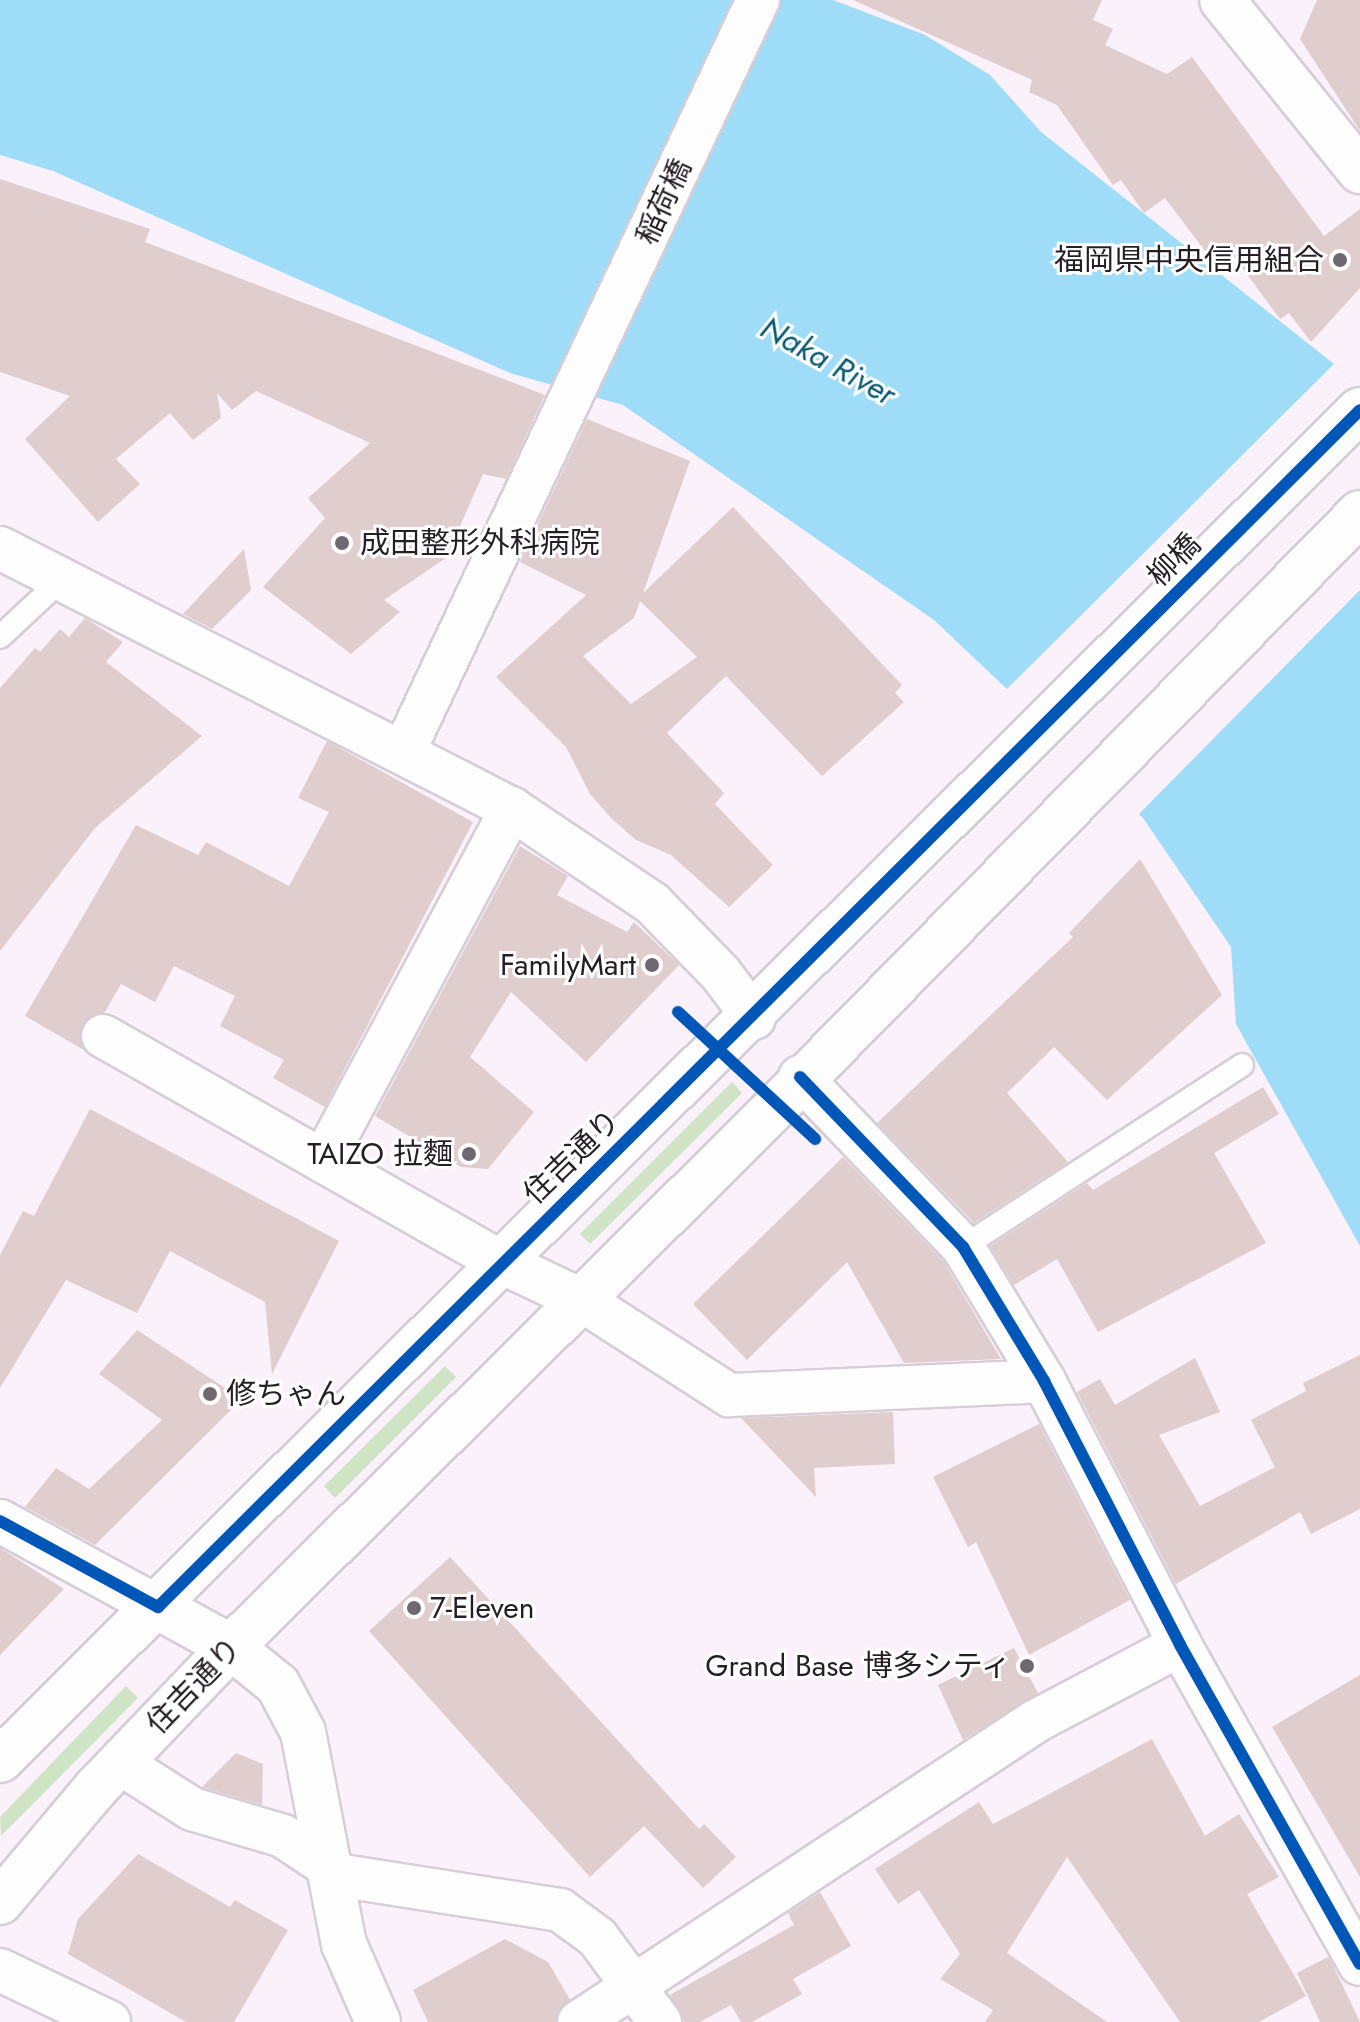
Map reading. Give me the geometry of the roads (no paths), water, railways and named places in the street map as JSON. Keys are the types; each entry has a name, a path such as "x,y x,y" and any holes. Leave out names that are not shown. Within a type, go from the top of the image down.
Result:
{"street":[{"name":"稲荷橋","path":"404,751 758,0"},
{"path":"1222,0 1360,171"},
{"name":"柳橋","path":"1026,747 1360,410"},
{"name":"住吉通り","path":"0,1902 120,1763 231,1647 583,1301 800,1077 1360,513"},
{"path":"0,548 404,751 512,809 652,903 721,974 754,1018"},
{"name":"住吉通り","path":"2,1754 158,1607 501,1262 754,1018 1026,747"},
{"path":"323,1161 512,809"},
{"path":"103,1036 501,1262 583,1301 729,1395 1044,1381"},
{"path":"800,1077 963,1247 1044,1381 1180,1645 1360,1964"},
{"path":"0,1521 231,1647 278,1685 303,1732 325,1867 344,1944 378,2022"},
{"path":"579,2022 635,1988 1036,1721 1180,1645"},
{"path":"120,1763 192,1809 283,1836 325,1867 371,1884 560,1910 597,1937 660,2022"},
{"path":"0,1970 109,2022"}],"lane":[{"path":"0,637 62,579"},
{"path":"963,1247 1242,1065"}],"water":[{"name":"Naka River","path":"0,0 833,0 925,35 990,75 1041,132 1334,364 1360,391 1360,1246 1236,1024 1231,947 1143,818 934,620 623,405 510,373 53,171 0,155"}],"place":[{"name":"福岡県中央信用組合","path":"1340,260"},
{"name":"成田整形外科病院","path":"342,543"},
{"name":"FamilyMart","path":"652,965"},
{"name":"TAIZO 拉麵","path":"469,1154"},
{"name":"修ちゃん","path":"210,1394"},
{"name":"7-Eleven","path":"414,1608"},
{"name":"Grand Base 博多シティ","path":"1027,1666"}]}
